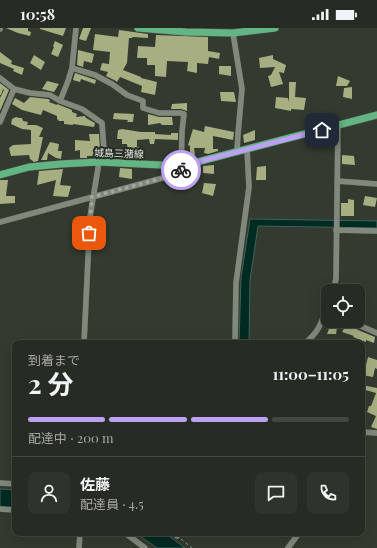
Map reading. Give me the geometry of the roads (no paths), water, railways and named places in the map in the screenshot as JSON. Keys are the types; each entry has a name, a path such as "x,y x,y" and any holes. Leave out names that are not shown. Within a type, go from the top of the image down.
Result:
{"main road":[{"path":"138,28 186,32 233,32 274,28"},
{"name":"城島三潴線","path":"0,175 29,168 61,164 99,162 182,166 377,115"}],"street":[{"path":"60,100 72,68 76,28"},
{"path":"233,32 242,89 237,151"},
{"path":"0,222 181,173 182,166 180,161 184,114 159,113 143,108 143,101 127,95 112,84 95,75 72,68"},
{"path":"0,78 14,89 30,93 50,95 82,109 102,123 104,150 99,162 92,197 90,217 84,340"},
{"path":"0,122 14,89"},
{"path":"335,284 338,126"},
{"path":"235,340 236,283 249,187 247,149"},
{"path":"337,181 377,184"},
{"path":"336,229 377,231"},
{"path":"309,340 314,336 321,324"},
{"path":"365,328 377,333"},
{"path":"365,432 377,433"},
{"path":"0,483 12,484"},
{"path":"0,508 12,510"},
{"path":"79,548 80,536"},
{"path":"129,536 145,548"},
{"path":"288,548 297,536"}],"water":[{"path":"250,219 377,221 377,228 258,226 250,280 249,340 239,340 241,278"},
{"path":"0,489 12,490 12,509 0,508"},
{"path":"140,536 169,536 185,548 157,548"}]}
